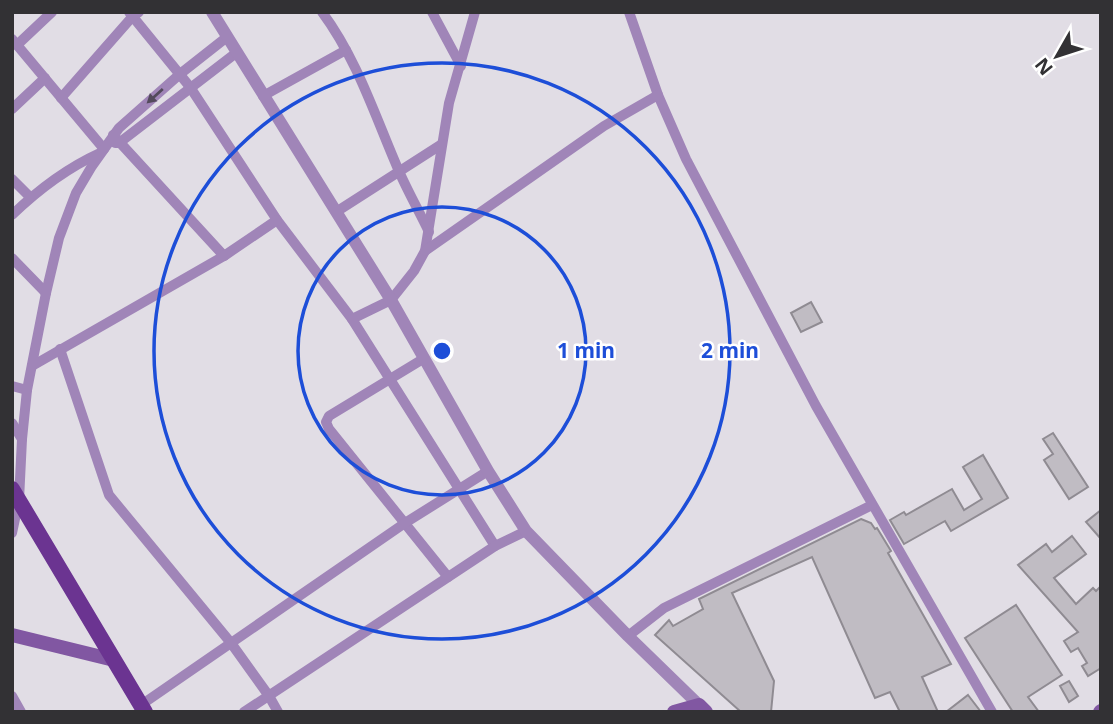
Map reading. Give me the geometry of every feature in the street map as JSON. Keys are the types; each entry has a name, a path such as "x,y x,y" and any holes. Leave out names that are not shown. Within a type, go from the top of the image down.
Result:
{"main road":[{"path":"15,495 143,708"},
{"path":"15,634 114,660"},
{"path":"674,712 703,708"}],"street":[{"path":"52,12 15,42 61,98 223,256"},
{"path":"212,12 391,300 488,471 526,531 628,636 703,708"},
{"path":"323,12 346,50 369,97 399,170 430,232"},
{"path":"432,12 461,66"},
{"path":"352,319 391,300 414,271 425,251 449,103 475,12"},
{"path":"629,12 658,95 687,159 816,406 992,712"},
{"path":"61,98 134,14 190,87 277,220 352,319 495,546"},
{"path":"12,533 17,454 22,439 27,390 46,293 68,212 85,177 109,144 180,74 227,37"},
{"path":"263,96 346,50"},
{"path":"12,215 30,197 236,53"},
{"path":"12,109 45,78"},
{"path":"425,251 604,126 658,95"},
{"path":"336,212 442,144"},
{"path":"12,179 30,197"},
{"path":"32,366 223,256 277,220"},
{"path":"12,258 46,293"},
{"path":"60,349 108,495 231,643 278,712"},
{"path":"424,359 329,416 326,422 449,577"},
{"path":"12,386 27,390"},
{"path":"12,423 22,439"},
{"path":"143,708 231,643 405,523 488,471"},
{"path":"628,636 664,608 872,505"},
{"path":"244,712 495,546 526,531"},
{"path":"12,696 21,712"}],"building":[{"path":"811,302 822,322 801,332 791,313"},
{"path":"1053,433 1088,487 1069,499 1044,460 1053,454 1043,439"},
{"path":"983,455 1008,498 951,531 945,521 904,544 890,520 904,512 906,515 952,489 964,510 982,499 963,467"},
{"path":"1101,510 1101,539 1086,522"},
{"path":"861,519 877,528 891,551 888,553 951,664 922,677 938,712 900,712 890,692 875,698 812,557 732,593 774,681 771,712 741,712 655,635 669,620 673,626 703,609 699,599"},
{"path":"1072,536 1086,554 1054,578 1076,604 1093,588 1096,591 1101,586 1101,668 1088,676 1082,666 1087,663 1078,648 1071,652 1064,641 1078,632 1018,565 1046,544 1052,552"},
{"path":"1016,605 1062,675 1028,697 1039,712 1013,712 965,638"},
{"path":"1069,681 1078,696 1069,702 1060,686"},
{"path":"968,695 981,712 946,712"}]}
